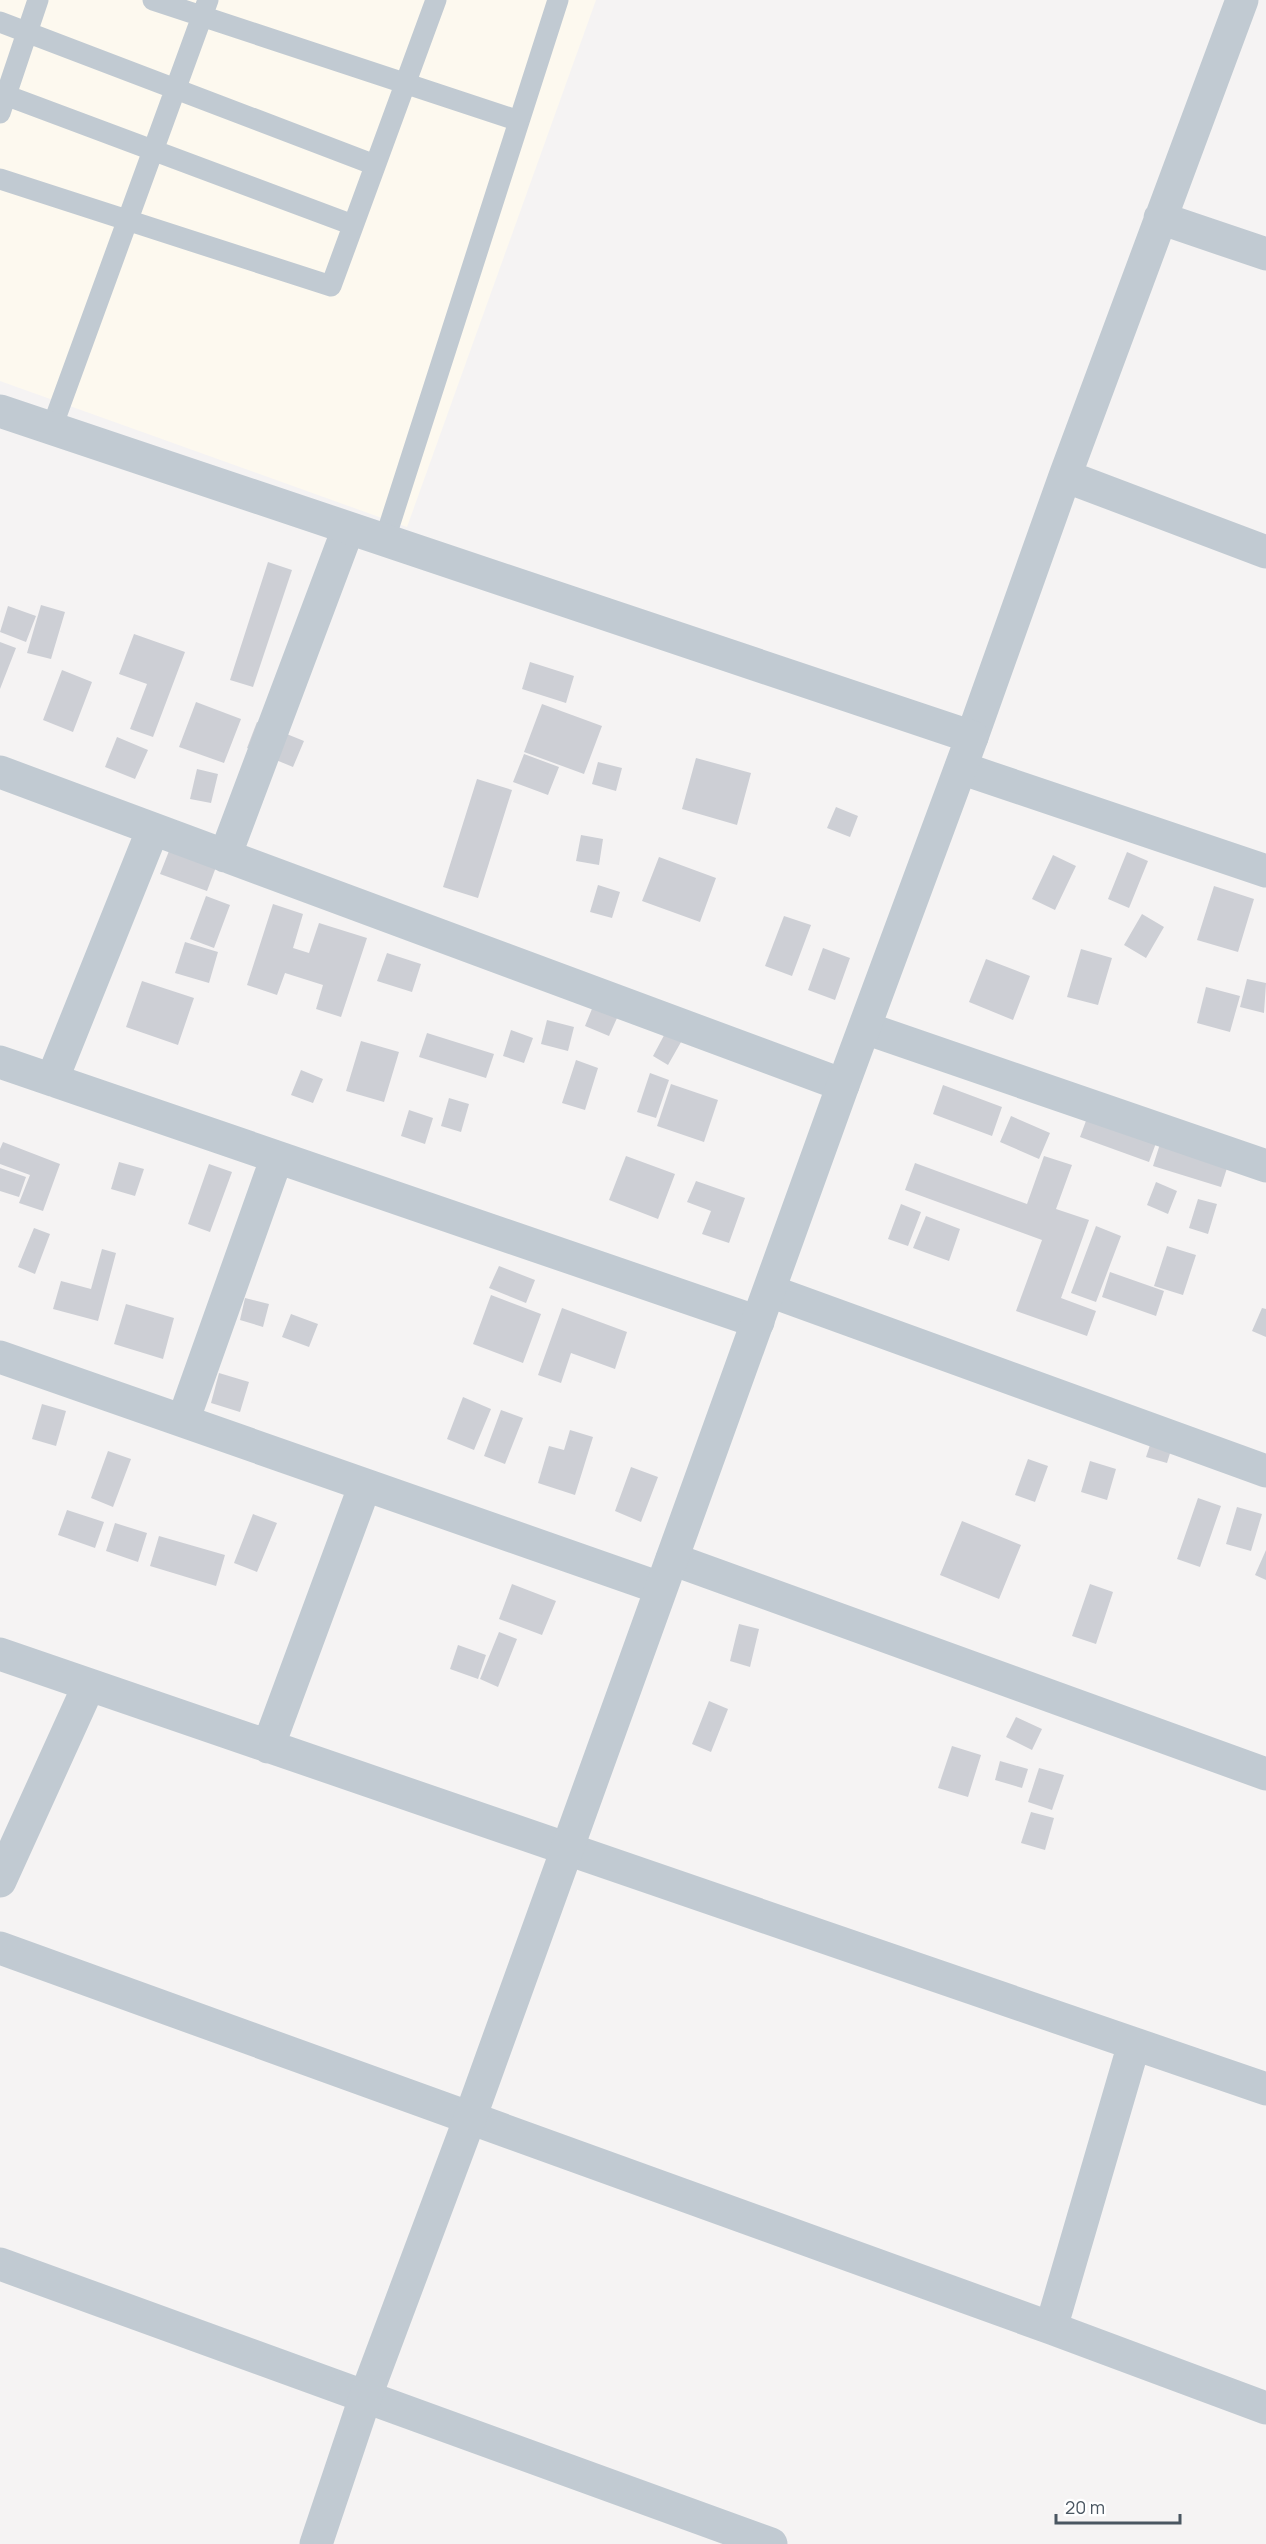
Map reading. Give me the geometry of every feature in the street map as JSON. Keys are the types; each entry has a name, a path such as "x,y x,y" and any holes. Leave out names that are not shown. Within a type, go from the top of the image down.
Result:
{"street":[{"path":"316,2544 365,2398 470,2118 843,1085 972,738 1065,476 1242,0"},
{"path":"1160,218 1266,254"},
{"path":"0,411 972,738"},
{"path":"1065,476 1266,552"},
{"path":"225,856 348,529"},
{"path":"961,768 1266,871"},
{"path":"0,772 843,1085"},
{"path":"52,1080 153,829"},
{"path":"866,1028 1266,1166"},
{"path":"0,1062 758,1322"},
{"path":"183,1421 277,1157"},
{"path":"770,1291 1266,1471"},
{"path":"0,1357 365,1485 666,1573 1264,1765"},
{"path":"268,1747 365,1485"},
{"path":"0,1654 1266,2089"},
{"path":"0,1881 89,1685"},
{"path":"0,1948 1052,2328 1266,2408"},
{"path":"1052,2328 1134,2044"},
{"path":"0,2264 771,2544"}],"lane":[{"path":"38,0 2,101 153,151 353,225"},
{"path":"153,0 205,8 405,83 519,121"},
{"path":"0,179 331,286 436,0"},
{"path":"384,542 558,0"},
{"path":"51,430 205,8"},
{"path":"0,22 375,165"}],"shaded area":[{"path":"0,0 596,0 407,527 0,381"}],"building":[{"path":"268,562 292,570 253,687 230,680"},
{"path":"41,605 65,612 51,659 27,653"},
{"path":"8,606 36,616 26,642 0,632"},
{"path":"134,634 185,652 153,737 130,729 147,684 119,674"},
{"path":"0,642 16,648 0,689"},
{"path":"530,662 574,676 566,703 522,689"},
{"path":"62,670 92,682 73,732 43,720"},
{"path":"196,702 241,719 224,763 179,747"},
{"path":"542,704 602,726 584,774 524,752"},
{"path":"257,722 304,741 293,767 247,748"},
{"path":"117,737 148,750 135,779 105,767"},
{"path":"524,754 559,767 548,795 513,782"},
{"path":"696,758 751,773 737,825 682,809"},
{"path":"598,762 622,768 616,791 592,784"},
{"path":"197,769 218,774 211,803 190,799"},
{"path":"477,779 512,790 478,898 443,887"},
{"path":"836,807 858,816 850,837 827,828"},
{"path":"581,835 603,839 599,865 576,861"},
{"path":"169,851 216,867 207,891 160,874"},
{"path":"1127,852 1148,861 1129,908 1108,899"},
{"path":"1053,855 1076,866 1055,910 1032,899"},
{"path":"659,857 716,878 700,922 642,901"},
{"path":"598,885 620,892 612,918 590,912"},
{"path":"1214,886 1254,899 1238,952 1197,940"},
{"path":"206,896 230,905 214,948 190,939"},
{"path":"273,904 303,914 293,948 309,953 319,923 367,938 341,1017 316,1009 323,985 285,973 277,995 247,985"},
{"path":"1142,914 1164,927 1146,958 1124,945"},
{"path":"784,916 811,925 792,976 765,966"},
{"path":"185,942 218,952 209,983 175,973"},
{"path":"823,948 850,958 835,1000 808,990"},
{"path":"1081,949 1112,958 1098,1005 1067,997"},
{"path":"387,953 421,964 412,992 377,981"},
{"path":"986,959 1030,976 1013,1020 969,1002"},
{"path":"1247,979 1266,983 1264,1013 1240,1007"},
{"path":"142,981 194,998 178,1045 126,1027"},
{"path":"1206,987 1240,996 1230,1032 1197,1023"},
{"path":"596,999 621,1009 609,1036 585,1026"},
{"path":"547,1020 574,1027 568,1051 541,1044"},
{"path":"669,1026 685,1035 668,1065 653,1056"},
{"path":"511,1030 533,1038 524,1063 503,1056"},
{"path":"427,1033 494,1054 486,1078 419,1057"},
{"path":"361,1041 399,1052 384,1102 346,1091"},
{"path":"576,1060 598,1068 585,1110 562,1103"},
{"path":"301,1070 323,1079 313,1103 291,1095"},
{"path":"650,1073 669,1080 656,1118 637,1112"},
{"path":"671,1084 718,1100 704,1142 657,1126"},
{"path":"943,1085 1002,1107 992,1136 933,1114"},
{"path":"449,1098 469,1104 461,1132 441,1126"},
{"path":"1093,1102 1162,1127 1149,1162 1080,1137"},
{"path":"409,1110 433,1118 425,1144 401,1136"},
{"path":"1011,1116 1050,1133 1039,1159 1000,1142"},
{"path":"1165,1128 1233,1149 1221,1187 1153,1166"},
{"path":"3,1142 60,1164 43,1211 19,1203 30,1175 0,1164 0,1149"},
{"path":"626,1156 675,1174 658,1219 609,1200"},
{"path":"1044,1156 1072,1165 1056,1209 1089,1220 1061,1298 1096,1311 1087,1336 1016,1311 1042,1240 905,1190 915,1163 1027,1204"},
{"path":"119,1162 144,1169 135,1196 111,1189"},
{"path":"209,1164 232,1172 210,1232 188,1224"},
{"path":"0,1168 26,1177 19,1197 0,1191"},
{"path":"696,1181 745,1198 729,1243 702,1234 711,1211 687,1202"},
{"path":"1156,1182 1177,1191 1168,1214 1147,1205"},
{"path":"1198,1199 1217,1204 1208,1234 1189,1228"},
{"path":"901,1204 921,1212 908,1246 888,1239"},
{"path":"926,1216 960,1229 949,1261 913,1248"},
{"path":"1096,1226 1121,1236 1096,1302 1071,1293"},
{"path":"34,1228 50,1234 35,1274 18,1267"},
{"path":"1167,1246 1196,1255 1183,1295 1154,1286"},
{"path":"102,1249 116,1253 98,1321 53,1309 61,1281 91,1289"},
{"path":"499,1266 535,1280 526,1303 489,1288"},
{"path":"1110,1272 1164,1291 1156,1316 1102,1297"},
{"path":"491,1295 541,1314 523,1363 473,1344"},
{"path":"245,1298 269,1304 263,1327 240,1320"},
{"path":"126,1304 174,1318 163,1359 114,1344"},
{"path":"562,1308 627,1332 615,1369 571,1353 561,1383 538,1375"},
{"path":"1262,1308 1266,1309 1266,1337 1252,1331"},
{"path":"291,1314 318,1324 309,1347 282,1337"},
{"path":"219,1373 249,1382 240,1412 211,1403"},
{"path":"463,1397 491,1409 474,1450 447,1439"},
{"path":"42,1404 66,1411 56,1446 32,1439"},
{"path":"501,1410 523,1418 505,1464 484,1456"},
{"path":"1156,1427 1176,1434 1167,1463 1146,1457"},
{"path":"570,1430 593,1437 575,1495 538,1483 549,1446 564,1450"},
{"path":"108,1451 131,1459 113,1507 91,1498"},
{"path":"1028,1459 1048,1466 1035,1502 1015,1495"},
{"path":"1090,1461 1116,1469 1107,1500 1081,1492"},
{"path":"631,1467 658,1477 641,1522 615,1511"},
{"path":"1198,1498 1221,1506 1200,1567 1177,1559"},
{"path":"1237,1507 1262,1514 1251,1551 1226,1544"},
{"path":"67,1510 104,1522 95,1548 58,1535"},
{"path":"253,1514 277,1523 257,1572 234,1563"},
{"path":"962,1521 1021,1545 999,1599 940,1575"},
{"path":"115,1523 147,1533 138,1562 106,1551"},
{"path":"159,1536 225,1555 216,1586 150,1566"},
{"path":"1266,1550 1266,1580 1255,1575"},
{"path":"512,1584 556,1601 542,1635 499,1619"},
{"path":"1090,1584 1113,1592 1096,1644 1072,1636"},
{"path":"739,1624 759,1629 750,1667 730,1661"},
{"path":"499,1632 517,1639 498,1687 480,1679"},
{"path":"458,1645 486,1655 478,1679 450,1669"},
{"path":"709,1701 728,1709 711,1752 692,1744"},
{"path":"1016,1717 1042,1729 1032,1750 1006,1737"},
{"path":"952,1746 981,1755 968,1797 938,1788"},
{"path":"1000,1761 1028,1769 1022,1788 995,1780"},
{"path":"1039,1768 1064,1775 1052,1810 1028,1802"},
{"path":"1031,1812 1054,1818 1045,1850 1021,1843"}]}
